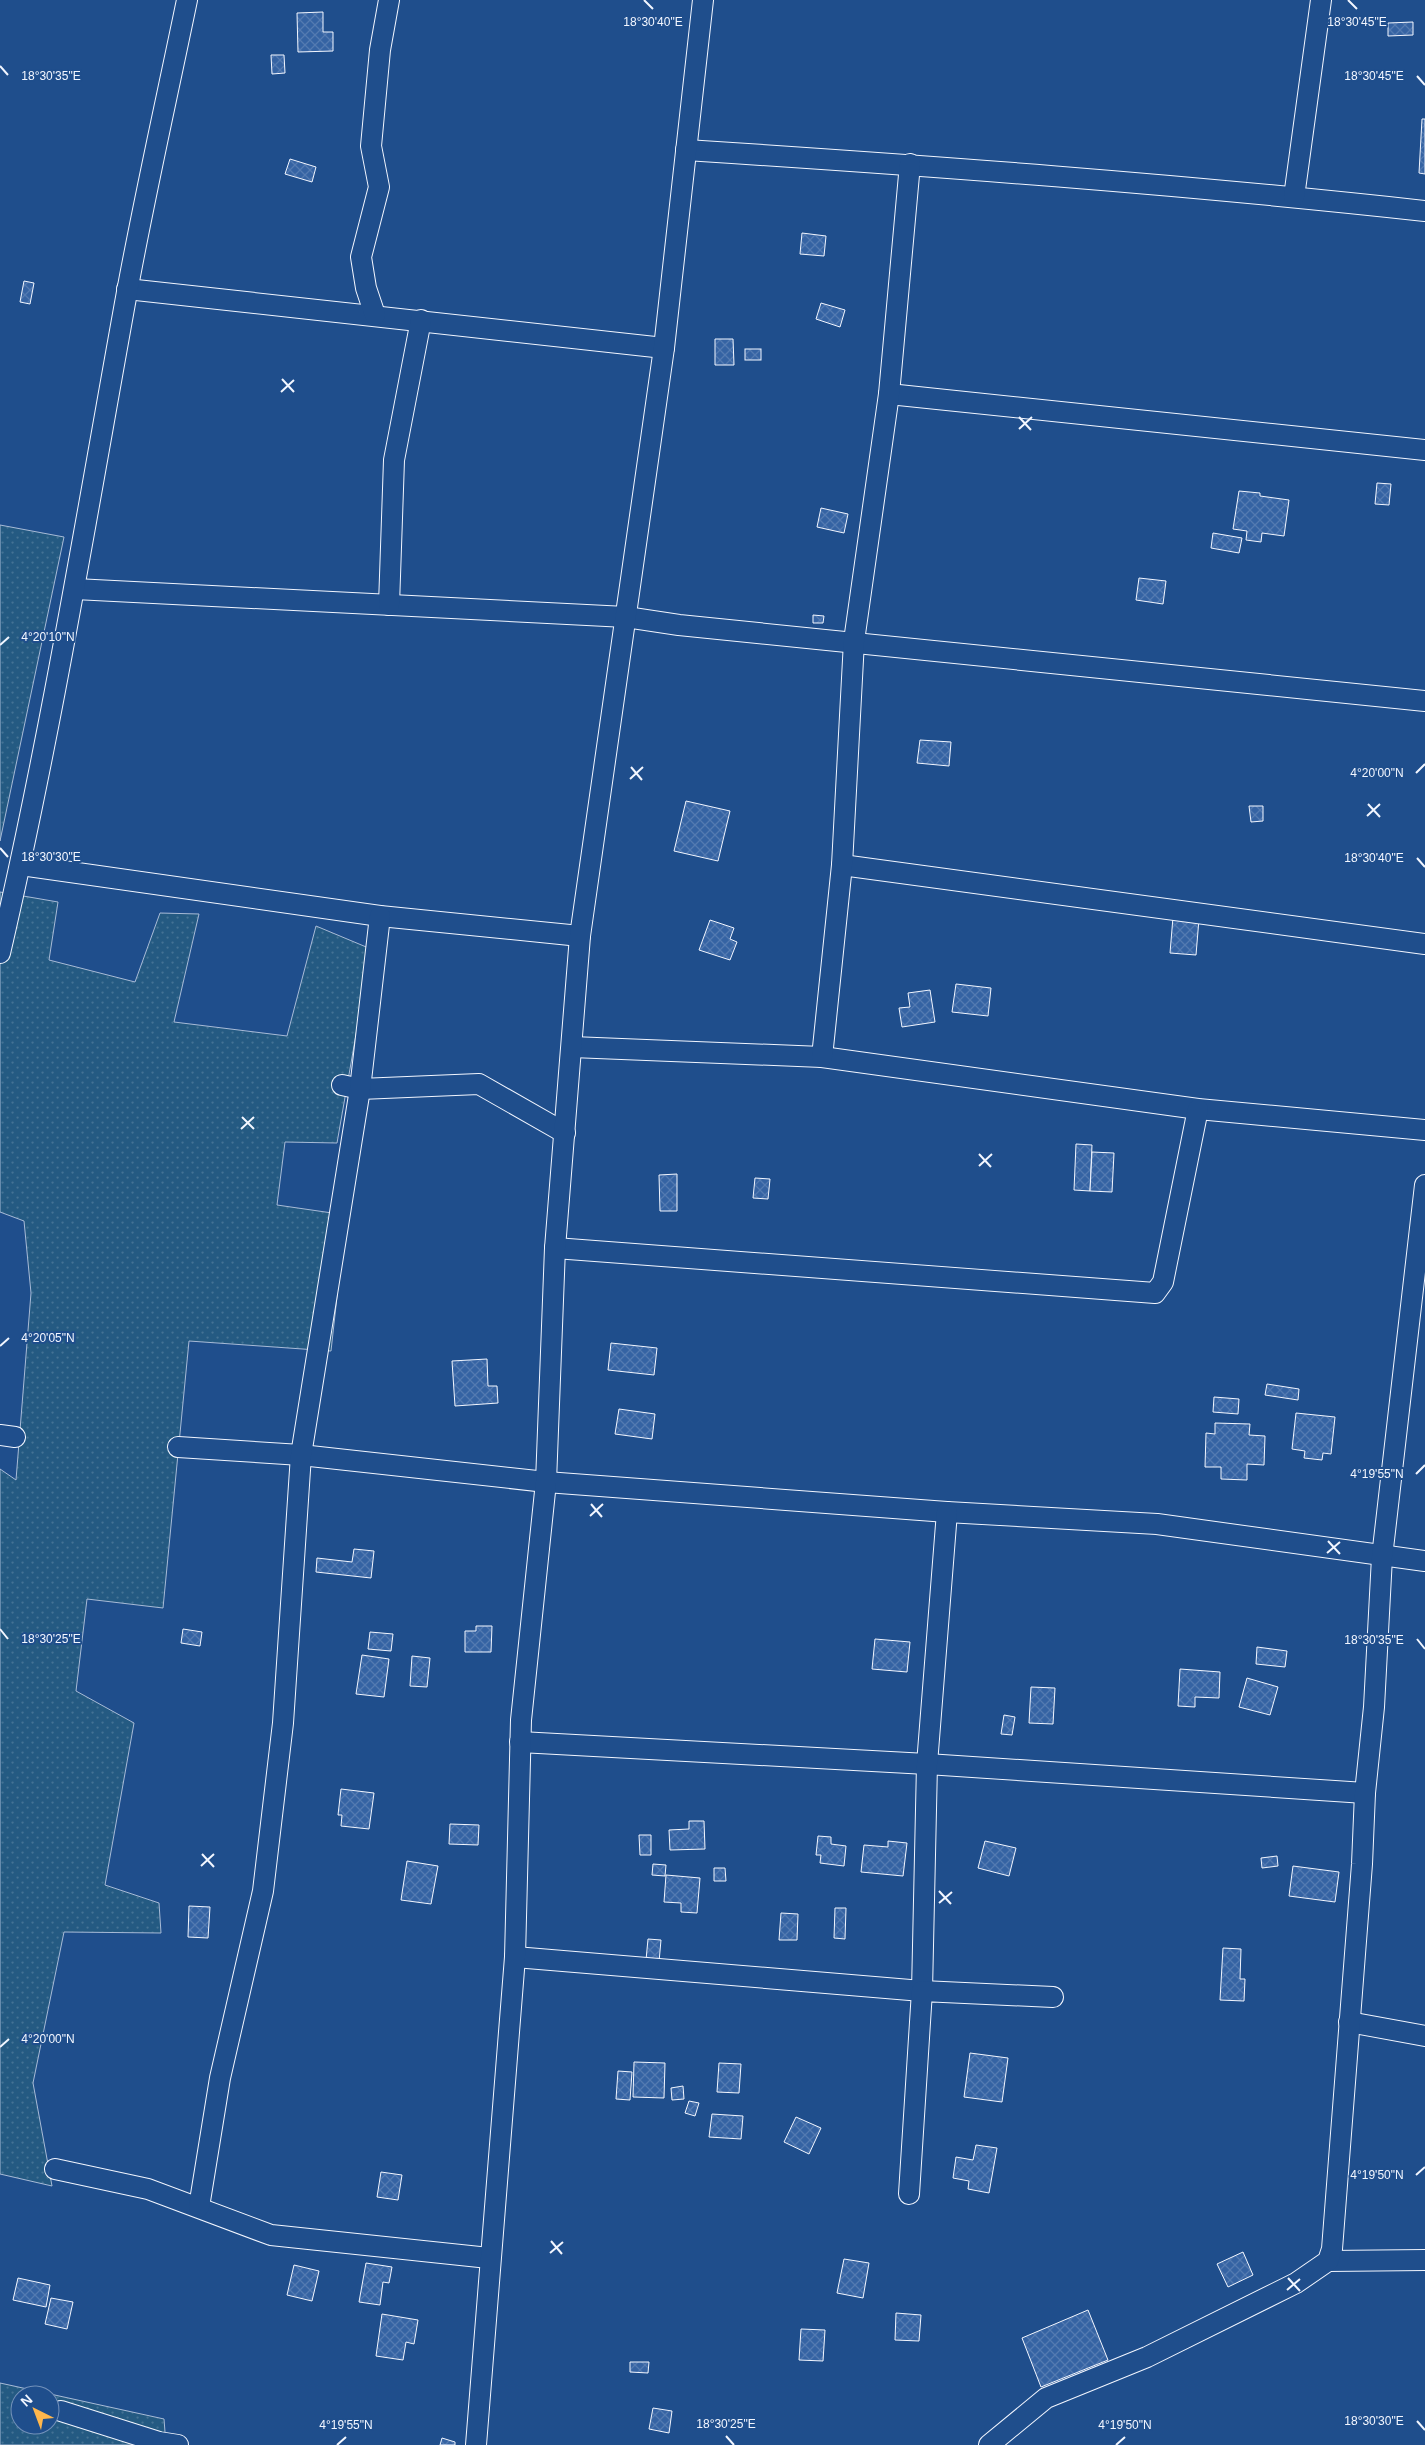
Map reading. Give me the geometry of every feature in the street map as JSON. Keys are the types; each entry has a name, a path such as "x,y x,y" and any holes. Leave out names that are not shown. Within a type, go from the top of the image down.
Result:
{"street":[{"path":"0,953 21,865 75,589 127,289 188,0"},
{"path":"375,315 366,288 362,257 379,188 371,146 380,50 389,0"},
{"path":"476,2445 514,1957 520,1742 546,1482 556,1248 580,936 664,348 703,0"},
{"path":"1294,197 1321,0"},
{"path":"686,150 910,164 1294,197 1425,211"},
{"path":"822,1057 842,865 854,641 889,394 910,164"},
{"path":"127,289 664,348"},
{"path":"389,605 394,460 421,320"},
{"path":"889,394 1425,450"},
{"path":"75,589 626,618 1425,701"},
{"path":"21,865 380,916 580,936"},
{"path":"842,865 1425,944"},
{"path":"199,2207 220,2078 263,1891 284,1723 301,1455 351,1087 380,916"},
{"path":"572,1047 822,1057 1198,1109 1425,1130"},
{"path":"351,1087 480,1084 565,1133"},
{"path":"556,1248 1154,1293 1163,1282 1198,1109"},
{"path":"1328,2261 1332,2249 1362,1864 1364,1793 1374,1707 1382,1557 1417,1326 1425,1185"},
{"path":"178,1447 301,1455 546,1482 947,1512 1157,1524 1425,1562"},
{"path":"910,2194 922,1991 927,1764 947,1512"},
{"path":"520,1742 927,1764 1364,1793"},
{"path":"514,1957 922,1991 1053,1997"},
{"path":"1349,2022 1425,2036"},
{"path":"55,2169 148,2190 199,2207 271,2235 490,2258"},
{"path":"989,2445 1046,2398 1147,2357 1296,2283 1328,2261 1425,2260"},
{"path":"61,2411 159,2442 178,2445"}],"shaded area":[{"path":"0,525 64,537 0,841"},
{"path":"0,892 58,902 49,960 135,982 160,913 199,914 174,1022 287,1036 316,926 371,949 337,1143 285,1142 277,1205 346,1215 331,1351 189,1341 163,1608 87,1599 76,1691 134,1723 105,1885 159,1903 161,1933 64,1932 33,2083 52,2186 0,2174 0,1469 16,1480 31,1293 24,1221 0,1212"},
{"path":"0,2383 10,2385 10,2435 60,2435 60,2396 164,2419 166,2445 0,2445"}],"building":[{"path":"323,12 323,32 333,32 333,51 298,52 297,13"},
{"path":"1413,22 1413,35 1388,36 1388,23"},
{"path":"271,55 284,55 285,73 272,74"},
{"path":"1422,119 1425,119 1425,174 1419,173"},
{"path":"290,159 316,167 312,182 285,174"},
{"path":"802,233 826,236 824,256 800,254"},
{"path":"24,281 34,283 30,304 20,302"},
{"path":"821,303 845,310 840,327 816,319"},
{"path":"715,339 733,339 734,365 715,365"},
{"path":"745,349 761,349 761,360 745,360"},
{"path":"1377,483 1391,484 1389,505 1375,504"},
{"path":"1239,491 1260,493 1260,496 1289,500 1284,536 1262,533 1261,542 1246,540 1247,531 1233,529"},
{"path":"821,508 848,514 844,533 817,527"},
{"path":"1213,533 1242,538 1239,553 1211,548"},
{"path":"1139,578 1166,581 1163,604 1136,600"},
{"path":"813,615 824,616 823,623 813,623"},
{"path":"920,740 951,742 949,766 917,763"},
{"path":"686,801 730,811 718,861 674,851"},
{"path":"1249,806 1263,806 1263,821 1251,822"},
{"path":"1173,917 1199,919 1196,955 1170,953"},
{"path":"710,920 734,928 730,939 737,942 730,960 699,950"},
{"path":"956,984 991,988 988,1016 952,1012"},
{"path":"930,990 935,1022 902,1027 899,1008 910,1007 908,993"},
{"path":"1076,1144 1092,1145 1090,1191 1074,1190"},
{"path":"1092,1152 1114,1153 1112,1192 1090,1191"},
{"path":"677,1174 677,1211 660,1211 659,1175"},
{"path":"755,1178 770,1179 768,1199 753,1198"},
{"path":"611,1343 657,1348 654,1375 608,1370"},
{"path":"487,1359 488,1386 497,1386 498,1403 455,1406 452,1361"},
{"path":"1267,1384 1299,1389 1298,1400 1265,1395"},
{"path":"1214,1397 1239,1399 1238,1414 1213,1412"},
{"path":"619,1409 655,1414 652,1439 615,1434"},
{"path":"1296,1413 1335,1417 1331,1454 1323,1453 1322,1460 1304,1458 1305,1451 1292,1449"},
{"path":"1215,1423 1250,1424 1249,1435 1265,1436 1264,1465 1247,1464 1247,1480 1221,1479 1221,1467 1205,1467 1206,1433 1215,1434"},
{"path":"354,1549 374,1551 371,1578 316,1572 317,1558 352,1562"},
{"path":"476,1626 492,1626 491,1652 465,1652 465,1631 476,1631"},
{"path":"183,1629 202,1632 200,1646 181,1643"},
{"path":"370,1632 393,1634 391,1651 368,1649"},
{"path":"875,1639 910,1642 907,1672 872,1669"},
{"path":"1257,1647 1287,1651 1285,1667 1256,1664"},
{"path":"362,1655 389,1659 384,1697 356,1694"},
{"path":"412,1656 430,1658 427,1687 410,1686"},
{"path":"1180,1669 1220,1672 1219,1698 1195,1697 1195,1707 1178,1706"},
{"path":"1247,1678 1278,1687 1270,1715 1239,1707"},
{"path":"1031,1687 1055,1688 1053,1724 1029,1723"},
{"path":"1004,1715 1015,1717 1012,1735 1001,1734"},
{"path":"341,1789 374,1793 369,1829 341,1826 342,1815 338,1815"},
{"path":"689,1821 704,1821 705,1849 670,1850 669,1830 689,1829"},
{"path":"450,1824 479,1825 478,1845 449,1844"},
{"path":"639,1835 651,1835 651,1855 640,1855"},
{"path":"818,1836 831,1837 831,1844 846,1846 844,1866 820,1863 821,1855 816,1855"},
{"path":"888,1841 907,1843 903,1876 861,1872 864,1845 888,1847"},
{"path":"985,1841 1016,1848 1009,1876 978,1868"},
{"path":"1277,1856 1278,1866 1262,1868 1261,1858"},
{"path":"407,1861 438,1866 431,1904 401,1900"},
{"path":"653,1864 666,1865 665,1876 652,1875"},
{"path":"1293,1866 1339,1872 1335,1902 1289,1896"},
{"path":"714,1868 725,1868 726,1881 714,1881"},
{"path":"666,1875 700,1878 697,1913 681,1912 681,1903 664,1902"},
{"path":"189,1906 210,1907 208,1938 188,1937"},
{"path":"835,1908 846,1908 845,1939 834,1938"},
{"path":"781,1913 798,1914 797,1940 779,1940"},
{"path":"648,1939 661,1940 659,1962 646,1960"},
{"path":"1223,1948 1241,1949 1240,1979 1245,1979 1244,2001 1220,2000"},
{"path":"970,2053 1008,2058 1002,2102 964,2097"},
{"path":"634,2062 665,2063 664,2098 633,2097"},
{"path":"719,2063 741,2064 739,2093 717,2092"},
{"path":"618,2071 632,2072 630,2100 616,2099"},
{"path":"683,2086 684,2099 672,2100 671,2088"},
{"path":"689,2101 699,2103 695,2116 685,2113"},
{"path":"712,2114 743,2116 741,2139 709,2137"},
{"path":"796,2117 821,2128 809,2154 784,2142"},
{"path":"976,2145 997,2148 989,2193 968,2189 969,2181 953,2178 956,2157 973,2160"},
{"path":"381,2172 402,2175 398,2200 377,2197"},
{"path":"1243,2252 1253,2275 1228,2287 1217,2264"},
{"path":"844,2259 869,2263 863,2298 837,2293"},
{"path":"366,2263 392,2267 389,2283 383,2282 380,2305 359,2302"},
{"path":"294,2265 319,2271 312,2301 287,2295"},
{"path":"18,2278 50,2285 46,2307 13,2300"},
{"path":"51,2298 73,2302 67,2329 45,2324"},
{"path":"1088,2310 1108,2360 1041,2387 1022,2338"},
{"path":"896,2313 921,2315 919,2341 895,2340"},
{"path":"382,2314 418,2320 414,2344 406,2342 403,2360 376,2356"},
{"path":"801,2329 825,2330 823,2361 799,2360"},
{"path":"630,2362 649,2362 648,2373 630,2372"},
{"path":"653,2408 672,2411 669,2433 649,2429"},
{"path":"442,2438 455,2442 455,2445 440,2445"}]}
